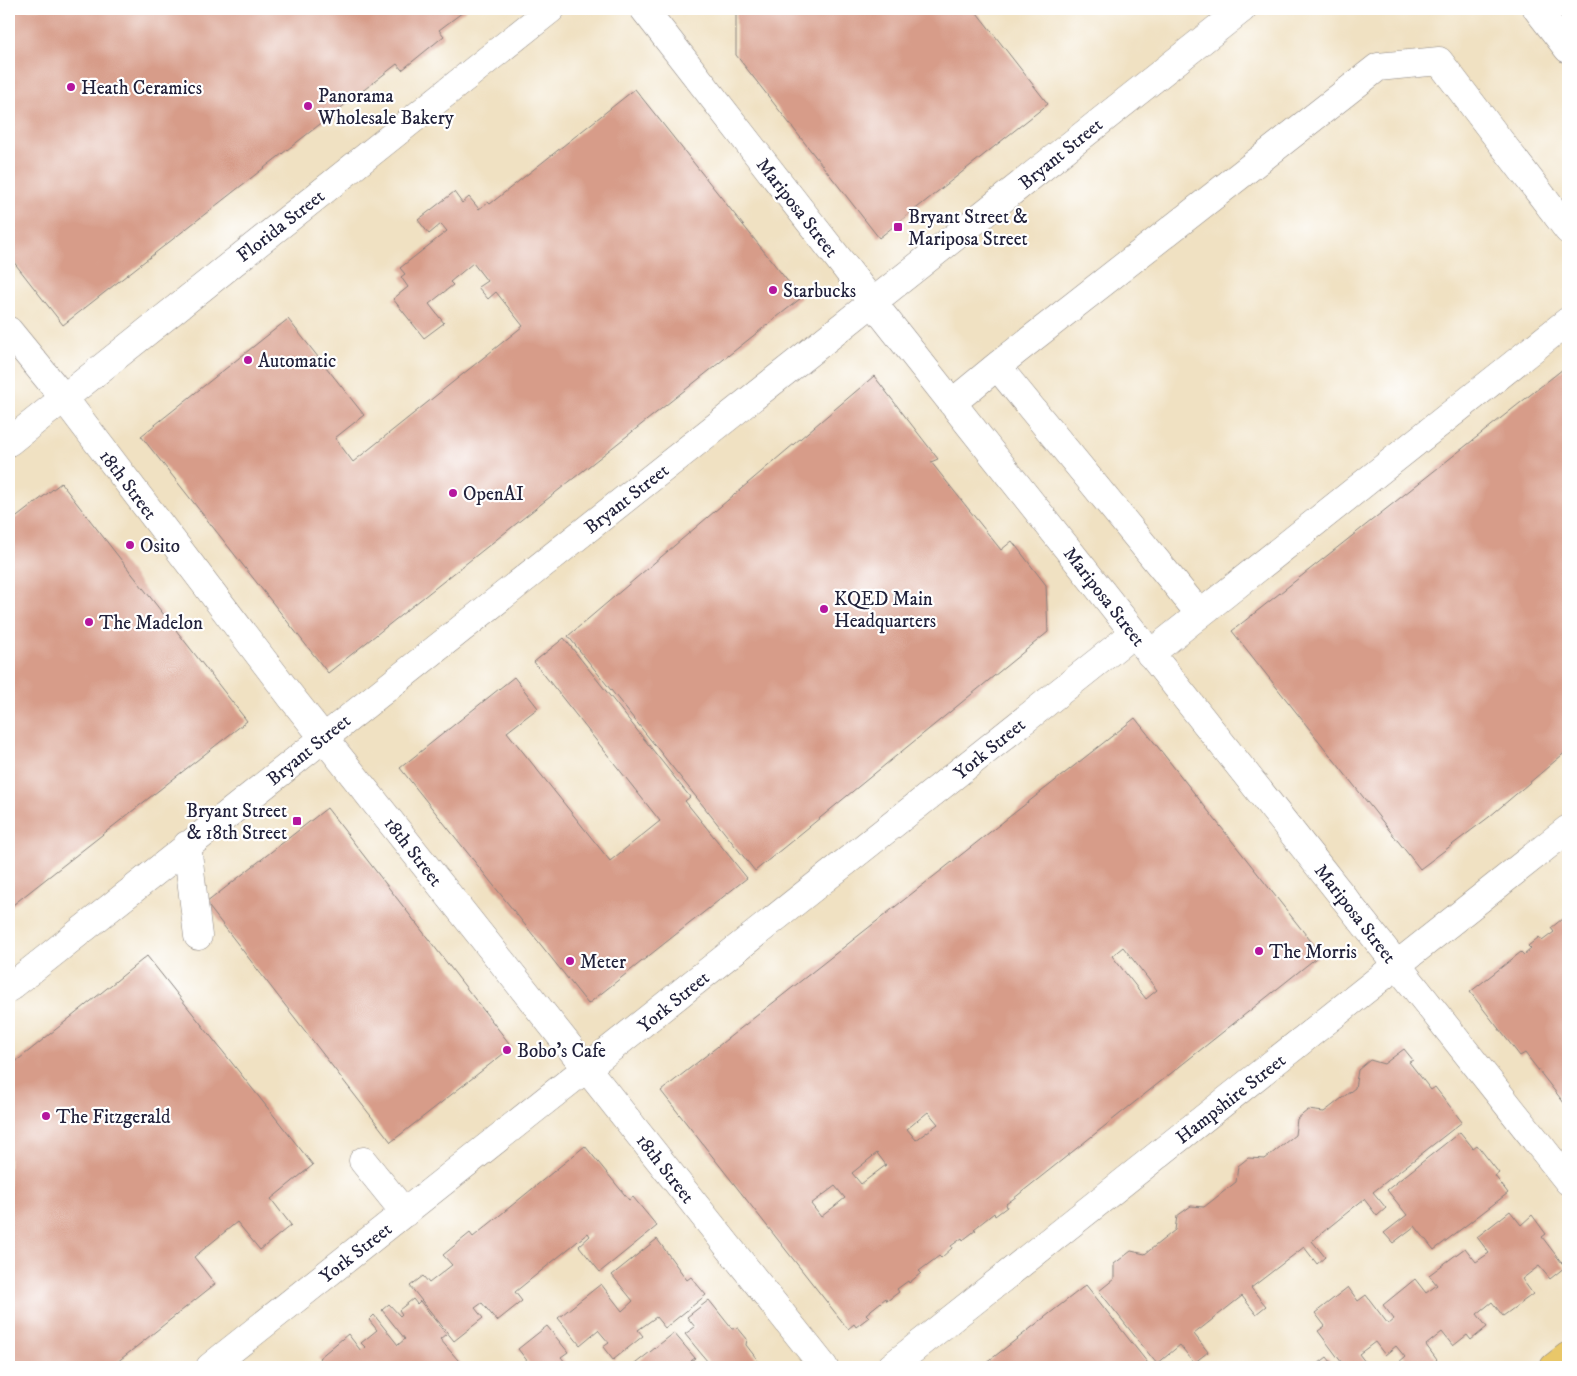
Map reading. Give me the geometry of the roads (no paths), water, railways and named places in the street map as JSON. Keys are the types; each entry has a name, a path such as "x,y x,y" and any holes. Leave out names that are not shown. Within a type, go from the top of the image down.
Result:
{"main road":[{"path":"1554,1367 1568,1356"}],"street":[{"name":"Florida Street","path":"9,442 62,397 551,9"},
{"name":"Mariposa Street","path":"644,9 873,303 1568,1181"},
{"name":"Bryant Street","path":"9,988 1242,9"},
{"path":"1537,9 1568,49"},
{"path":"952,403 1378,67 1439,61 1568,230"},
{"name":"York Street","path":"210,1367 587,1069 1142,643 1200,614 1568,321"},
{"name":"18th Street","path":"9,331 62,397 323,737 824,1367"},
{"path":"997,366 1200,614"},
{"name":"Hampshire Street","path":"891,1367 1568,829"},
{"path":"187,845 198,936"},
{"path":"363,1161 405,1214"}],"place":[{"name":"Heath Ceramics","path":"71,87"},
{"name":"Panorama Wholesale Bakery","path":"308,106"},
{"name":"Bryant Street & Mariposa Street","path":"898,227"},
{"name":"Starbucks","path":"773,290"},
{"name":"Automatic","path":"248,360"},
{"name":"OpenAI","path":"453,493"},
{"name":"Osito","path":"130,545"},
{"name":"KQED Main Headquarters","path":"824,609"},
{"name":"The Madelon","path":"89,622"},
{"name":"Bryant Street & 18th Street","path":"297,821"},
{"name":"The Morris","path":"1259,951"},
{"name":"Meter","path":"570,961"},
{"name":"Bobo’s Cafe","path":"507,1050"},
{"name":"The Fitzgerald","path":"46,1116"}]}
